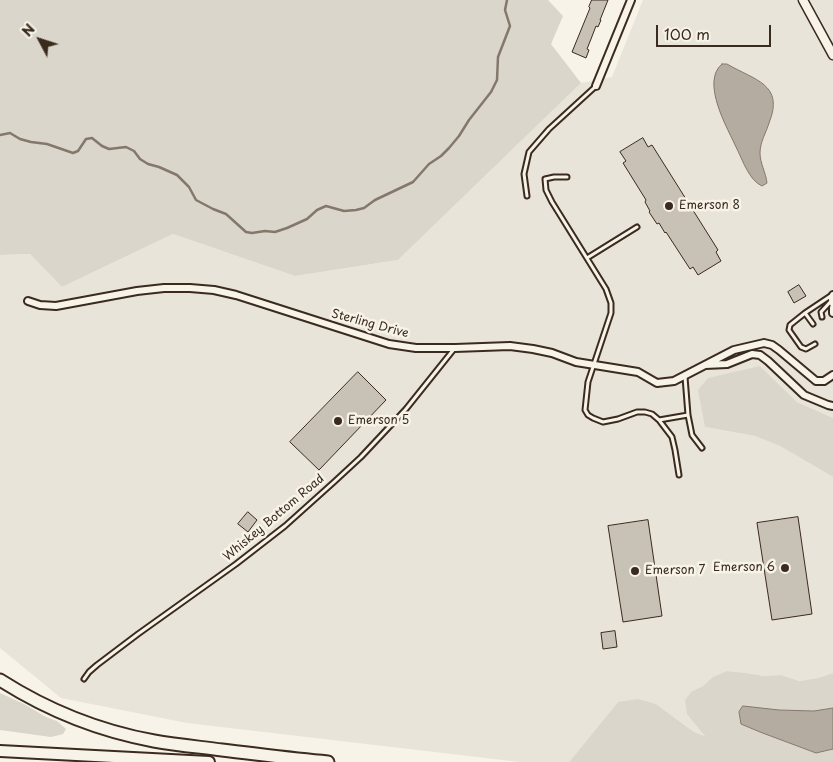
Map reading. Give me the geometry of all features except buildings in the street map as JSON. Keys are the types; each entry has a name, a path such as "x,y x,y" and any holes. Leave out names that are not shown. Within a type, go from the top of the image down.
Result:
{"highway":[{"path":"0,680 55,710 128,736 183,745 328,762"}],"main road":[{"path":"0,750 210,762"}],"street":[{"path":"596,86 631,0"},
{"path":"803,0 833,55"},
{"name":"Sterling Drive","path":"28,301 56,306 164,288 214,290 236,295 389,344 416,348 510,346 533,349 594,366 638,372 657,383 674,381 734,350 764,343 779,350 816,381 822,382 833,375"},
{"path":"833,308 833,313"},
{"name":"Sterling Drive","path":"704,366 727,364 752,354 760,355 804,395 833,406"}],"lane":[{"path":"527,196 524,174 529,152 549,129 596,86"},
{"path":"567,177 546,179 546,190 606,289 611,303 610,313 588,382 585,410 588,415 603,422 638,412 652,414 672,437 679,475"},
{"path":"587,258 637,227"},
{"path":"815,344 806,349 801,347 789,330 790,325 805,313 833,298"},
{"path":"822,317 821,312 833,298"},
{"path":"805,313 813,324"},
{"name":"Whiskey Bottom Road","path":"84,679 97,665 243,559 285,526 360,457 406,409 455,348"},
{"path":"684,376 692,435 702,448"},
{"path":"659,420 688,415"}],"shaded area":[{"path":"0,0 548,0 563,16 551,44 581,83 398,260 295,276 173,234 62,287 30,254 0,255"},
{"path":"643,0 833,0 833,418 797,402 760,366 705,427 755,436 780,446 833,477 833,673 818,678 798,681 781,675 764,676 727,671 692,691 698,726 706,736 694,732 656,704 618,702 569,762 520,762 187,723 61,698 0,648 0,255 30,254 62,287 173,234 295,276 398,260 581,83 612,77"},
{"path":"722,64 727,64 756,79 770,91 773,100 773,110 760,149 767,183 762,186 753,179 747,170 718,106 714,82 716,72"},
{"path":"760,366 797,402 833,418 833,477 780,446 755,436 705,427 698,390 708,378"},
{"path":"727,671 764,676 781,675 799,681 833,673 833,708 814,711 779,710 741,724 815,753 833,749 833,762 569,762 618,702 638,699 656,704 694,732 705,736 687,714 685,700 692,691 703,686 713,677"},
{"path":"0,693 57,721 66,729 63,734 51,737 0,730"},
{"path":"743,706 814,711 833,708 833,749 816,753 741,724 739,712"}],"waterway":[{"path":"0,135 10,133 20,139 47,144 73,153 78,151 86,139 92,138 109,149 126,147 134,151 140,159 148,164 177,175 189,187 196,200 226,214 246,232 275,232 307,219 317,210 326,206 344,211 364,208 375,200 413,182 429,164 441,156 459,136 491,92 497,80 498,57 510,26 505,10 507,0"}],"place":[{"name":"Emerson 8","path":"669,206"},
{"name":"Emerson 5","path":"338,421"},
{"name":"Emerson 6","path":"785,568"},
{"name":"Emerson 7","path":"635,571"}]}
